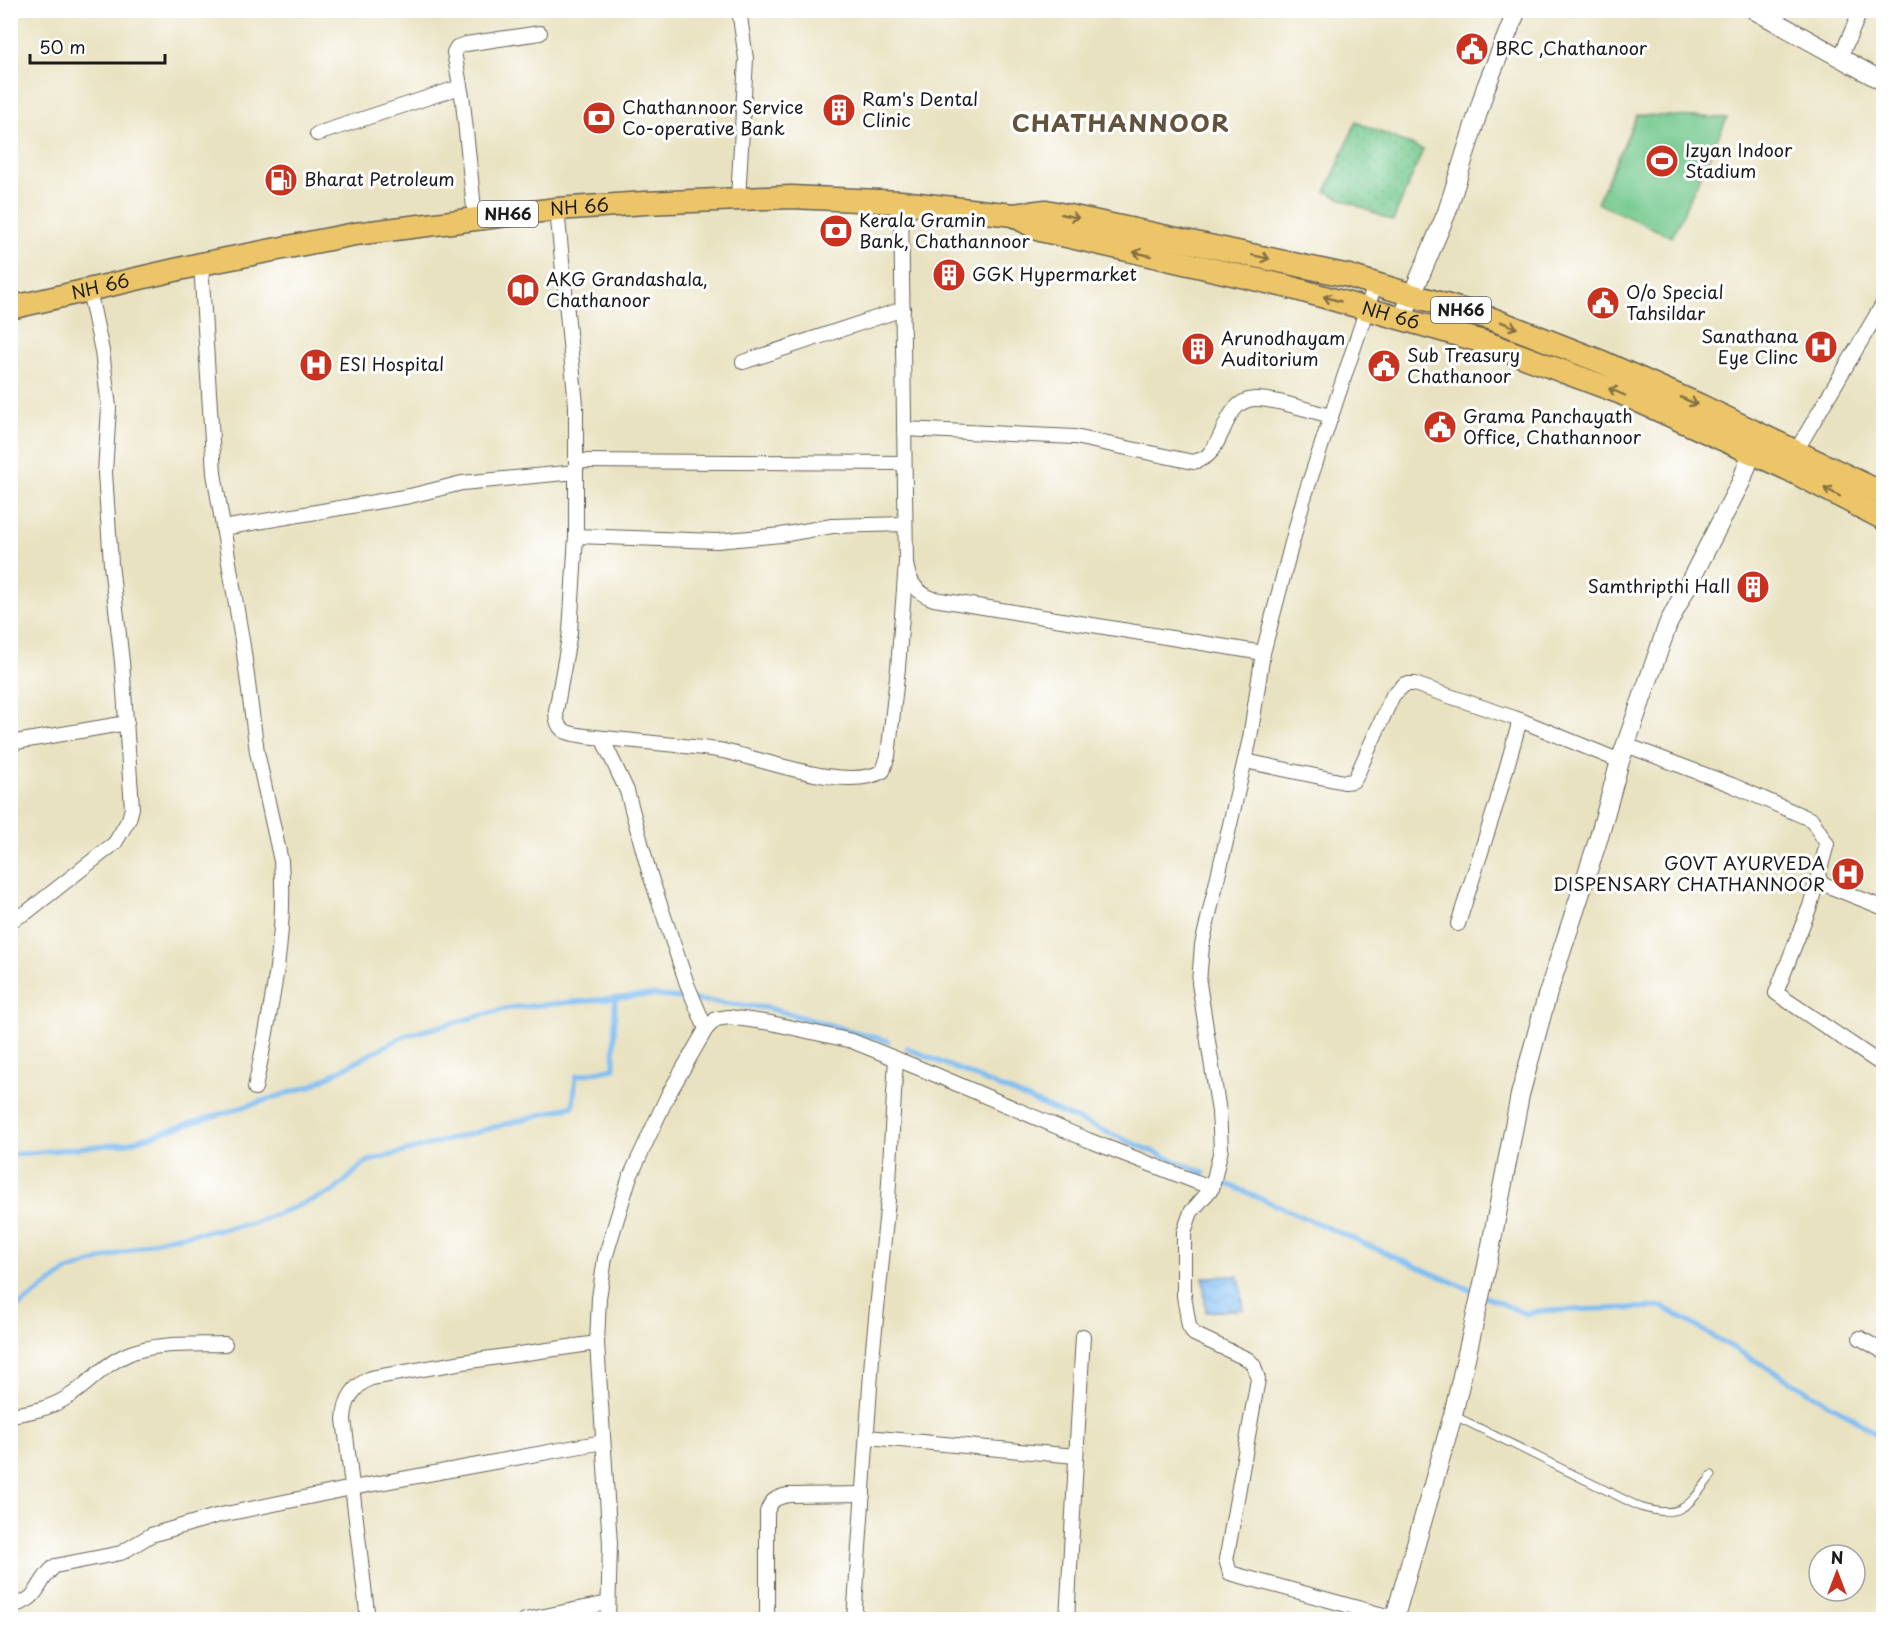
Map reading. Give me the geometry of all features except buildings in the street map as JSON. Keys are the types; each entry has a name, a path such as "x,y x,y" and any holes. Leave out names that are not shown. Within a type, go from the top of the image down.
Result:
{"highway":[{"name":"NH 66","path":"10,308 201,264 355,234 557,209 791,196 901,202 1013,215 1046,211 1349,276 1492,319 1602,362 1755,443 1788,469 1884,519"},
{"name":"NH 66","path":"1013,215 1040,230 1289,287 1487,343 1755,443 1796,452 1884,494"}],"street":[{"path":"738,199 746,59 739,10"},
{"path":"1402,319 1447,212 1486,87 1516,10"},
{"path":"1754,10 1884,82"},
{"path":"1840,58 1861,10"},
{"path":"475,218 454,52 457,47 540,33"},
{"path":"317,134 460,87"},
{"path":"557,209 576,405 576,536 570,632 556,722 561,729 570,734 720,751 828,775 858,778 873,777 883,771 888,756 906,563 901,202"},
{"path":"201,264 214,472 243,646 257,752 281,861 282,876 283,924 273,995 255,1088"},
{"path":"1375,284 1303,501 1263,653 1245,761 1200,956 1201,998 1219,1112 1221,1149 1212,1188 1191,1212 1184,1233 1184,1296 1189,1326 1194,1334 1249,1360 1254,1366 1258,1379 1226,1558 1230,1573 1394,1619 1453,1415 1487,1266 1520,1095 1547,996 1599,837 1623,753 1668,624 1741,482 1755,443"},
{"path":"10,921 27,912 115,843 129,819 132,808 127,723 111,564 105,472 109,407 102,351 89,290"},
{"path":"1796,452 1884,302"},
{"path":"743,362 903,309"},
{"path":"904,429 1075,437 1193,462 1203,459 1211,452 1233,412 1245,400 1266,400 1331,416"},
{"path":"223,528 410,495 462,483 576,467 904,463"},
{"path":"576,536 717,541 781,535 832,526 905,524"},
{"path":"906,563 909,574 921,594 934,599 1263,653"},
{"path":"1245,761 1344,782 1353,781 1393,695 1405,684 1414,684 1623,753 1732,785 1812,820 1827,844 1810,906 1776,993 1884,1066"},
{"path":"1458,924 1497,802 1520,720"},
{"path":"10,743 127,723"},
{"path":"602,738 627,792 649,872 687,984 705,1029"},
{"path":"1816,881 1884,908"},
{"path":"608,1620 610,1544 597,1343 599,1298 605,1257 628,1179 668,1095 705,1029 716,1019 721,1017 771,1023 852,1041 1088,1140 1212,1188"},
{"path":"855,1620 872,1358 888,1200 896,1059"},
{"path":"1067,1620 1083,1336"},
{"path":"1860,1338 1884,1352"},
{"path":"368,1620 344,1419 352,1391 360,1383 371,1378 597,1343"},
{"path":"10,1415 43,1410 69,1397 92,1377 129,1353 156,1347 225,1344"},
{"path":"867,1437 1076,1456"},
{"path":"10,1606 35,1596 48,1573 55,1566 106,1558 122,1553 150,1535 216,1516 352,1488 603,1442"},
{"path":"767,1620 766,1512 770,1505 778,1497 863,1494"},
{"path":"525,1620 608,1603"}],"lane":[{"path":"1453,1415 1640,1507 1653,1511 1665,1513 1679,1510 1693,1500 1712,1475"}],"green space":[{"name":"Izyan Indoor Stadium","path":"1637,115 1727,118 1672,237 1597,203"},
{"path":"1356,122 1423,150 1393,221 1326,192"}],"water":[{"path":"1239,1276 1244,1309 1206,1312 1203,1277"}],"waterway":[{"path":"10,1155 127,1143 311,1086 404,1036 509,1008 651,995 768,1008 888,1041"},
{"path":"10,1309 18,1307 67,1271 166,1238 251,1224 333,1192 366,1162 573,1106 576,1076 614,1068 615,998"},
{"path":"907,1048 1204,1173"},
{"path":"1225,1183 1526,1314 1539,1311 1663,1307 1852,1417 1884,1439"}],"place":[{"name":"BRC ,Chathanoor","path":"1472,49"},
{"name":"Ram's Dental Clinic","path":"839,110"},
{"name":"Chathannoor Service Co-operative Bank","path":"599,118"},
{"name":"Izyan Indoor Stadium","path":"1662,161"},
{"name":"Bharat Petroleum","path":"281,180"},
{"name":"Kerala Gramin Bank, Chathannoor","path":"836,231"},
{"name":"GGK Hypermarket","path":"949,275"},
{"name":"AKG Grandashala, Chathanoor","path":"523,290"},
{"name":"O/o Special Tahsildar","path":"1603,303"},
{"name":"Sanathana Eye Clinc","path":"1821,347"},
{"name":"Arunodhayam Auditorium","path":"1198,349"},
{"name":"ESI Hospital","path":"316,365"},
{"name":"Sub Treasury Chathanoor","path":"1384,366"},
{"name":"Grama Panchayath Office, Chathannoor","path":"1440,427"},
{"name":"Samthripthi Hall","path":"1753,587"},
{"name":"GOVT AYURVEDA DISPENSARY CHATHANNOOR","path":"1848,874"}],"district":[{"name":"CHATHANNOOR","path":"1121,124"}]}
